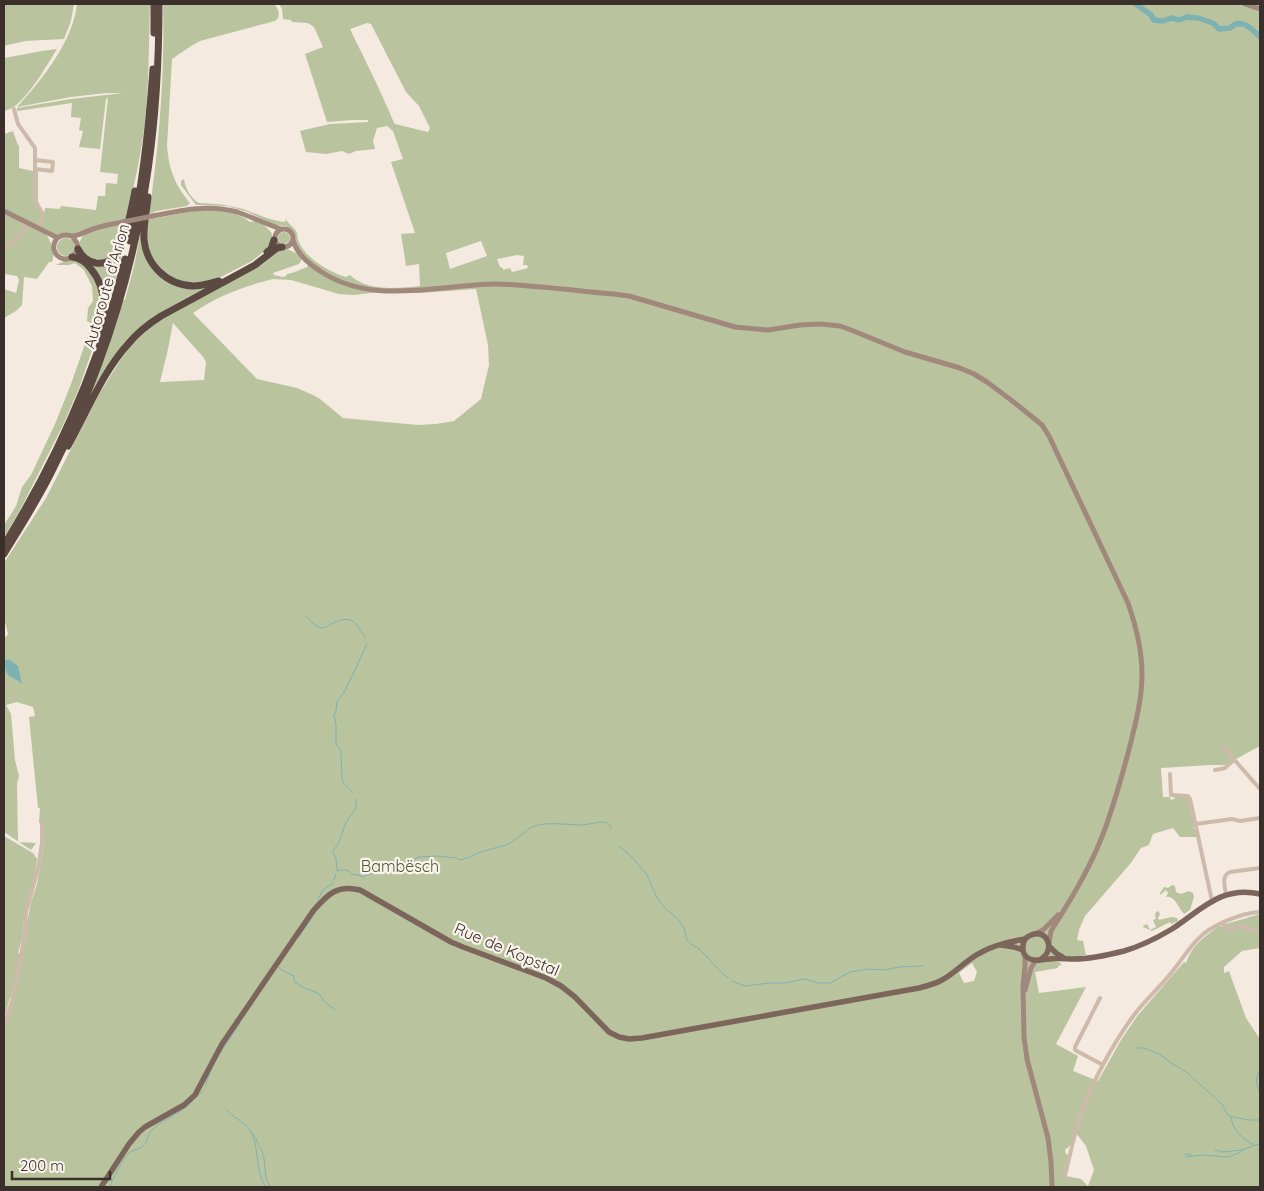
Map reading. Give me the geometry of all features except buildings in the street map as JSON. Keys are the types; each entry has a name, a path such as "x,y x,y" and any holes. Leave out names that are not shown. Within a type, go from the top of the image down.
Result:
{"highway":[{"name":"Autoroute d'Arlon","path":"4,545 47,469 72,416 91,370 124,264 142,175 151,99 154,4"},
{"name":"Autoroute d'Arlon","path":"4,554 53,469 77,418 119,303 142,205 150,153 157,88 159,4"},
{"path":"150,153 152,166 144,237 146,250 158,272 170,281 194,286 206,285 220,280 253,263 264,255 271,249 275,238"},
{"path":"77,246 81,255 97,263 109,262 117,254 138,182 142,175"},
{"path":"53,469 63,456 106,375 129,343 152,322 255,265 278,248 284,247"},
{"path":"72,257 81,259 92,270 103,294 104,317 92,359 91,370"}],"main road":[{"path":"1245,4 1260,9"},
{"path":"54,245 58,238 64,235 72,236 96,228 195,208 213,208 239,213 280,229 286,229 291,232 295,246 301,255"},
{"path":"4,211 58,238"},
{"path":"264,223 275,238 277,245 291,249 332,278 348,285 371,290 405,291 496,284 514,285 629,296 736,328 768,330 800,325 840,326 905,352 974,374 1016,403 1042,425 1121,585 1137,632 1141,664 1141,689 1137,718 1115,801 1100,844 1051,931 1047,954 1031,968 1024,996"},
{"path":"40,229 54,245 55,252 59,257 66,259 75,255 77,246 85,233"},
{"path":"275,238 276,232 280,229"},
{"path":"72,236 77,246"},
{"path":"284,247 293,240"},
{"name":"Rue de Kopstal","path":"101,1187 129,1144 145,1126 184,1105 195,1095 222,1044 308,917 325,897 342,888 360,890 463,948 546,978 561,986 575,997 609,1032 629,1039 920,988 942,980 966,961 984,950 1008,942 1025,939"},
{"path":"999,945 1014,946 1024,952 1030,959 1038,960 1074,960 1125,951 1141,945 1172,928 1212,901 1226,895 1247,892 1260,894"},
{"path":"1052,1187 1052,1162 1048,1138 1027,1059 1023,1020 1025,965 1023,947 1028,936 1043,930 1064,909"},
{"path":"1035,934 1042,935 1056,954 1066,959"}],"street":[{"path":"14,109 18,124 35,148 35,193 36,202 42,213 40,229"},
{"path":"35,160 53,162 52,171 35,169"},
{"path":"4,247 18,239 28,223"},
{"path":"1224,748 1260,789"},
{"path":"1215,770 1225,768 1234,760"},
{"path":"1170,774 1171,795 1189,797 1212,901"},
{"path":"1196,824 1232,819 1240,821 1260,818"},
{"path":"4,1026 13,998 25,933 26,912 38,869 42,842 42,823"},
{"path":"1226,895 1224,877 1226,874 1260,868"},
{"path":"1065,1176 1081,1115 1103,1065 1133,1016 1204,933 1241,916 1260,912"},
{"path":"1223,923 1227,929 1240,926 1260,932"},
{"path":"1100,998 1075,1050 1103,1065"}],"green space":[{"path":"4,4 74,4 71,21 64,39 25,41 4,46"},
{"path":"77,4 150,4 145,124 130,203 117,248 113,255 104,260 96,259 79,249 84,233 53,236 44,232 52,246 52,262 49,262 37,279 24,277 22,305 4,318 4,289 16,293 19,280 17,276 4,274 4,134 13,131 19,145 19,168 38,172 38,201 42,213 44,213 45,208 60,209 61,206 96,210 98,196 105,196 106,183 117,184 118,174 100,172 108,98 106,99 100,149 79,147 83,131 79,130 81,118 71,117 72,103 17,111 17,108 123,93 71,97 17,107 46,72 63,46 74,18"},
{"path":"163,4 275,4 279,15 275,21 200,41 172,59 168,155 174,177 180,190 190,203 187,206 149,214 156,162 160,109 163,57"},
{"name":"Bambësch","path":"279,4 1260,4 1260,746 1225,765 1161,768 1163,797 1170,797 1171,800 1175,797 1184,796 1189,799 1196,837 1180,837 1173,828 1153,834 1149,845 1141,848 1130,864 1085,916 1077,940 1083,941 1086,955 1080,956 1077,959 1053,961 1059,962 1062,965 1058,966 1058,968 1035,972 1039,993 1086,987 1056,1044 1078,1056 1073,1071 1098,1081 1121,1040 1138,1015 1184,962 1186,963 1199,942 1219,926 1225,927 1226,924 1260,914 1260,948 1242,951 1224,967 1224,973 1229,971 1246,1018 1260,1039 1260,1187 4,1187 4,1026 12,998 10,998 4,1020 4,836 33,853 37,859 24,916 23,935 18,953 21,954 31,902 37,884 44,842 44,824 39,823 40,808 38,808 29,717 35,716 33,707 17,702 6,705 11,714 15,760 19,776 17,784 18,841 4,832 4,637 8,634 4,618 4,563 46,498 99,394 132,344 153,324 275,252 287,249 300,255 294,232 286,226 273,225 248,212 227,206 196,205 181,185 181,181 184,179 189,193 199,203 221,204 285,222 286,219 296,231 298,241 307,254 333,272 346,277 350,275 365,284 383,288 420,286 419,264 406,266 401,234 415,233 391,162 403,159 393,131 387,126 377,128 373,141 375,149 356,151 349,154 342,151 326,154 306,152 300,131 330,124 368,122 368,120 327,122 305,54 323,47 314,27 308,23 292,22 291,20 283,19 282,9","holes":["367,23 371,24 406,92 419,106 430,128 428,132 395,124 350,29","481,241 487,256 450,269 446,253","517,255 524,256 523,265 527,265 528,268 512,272 510,268 503,270 497,259","301,256 309,263 307,267 283,277 273,273 299,264","273,279 291,280 339,294 354,295 476,289 488,345 489,365 481,399 454,421 418,425 343,418 313,395 297,388 257,379 193,313 221,297","173,323 204,358 206,363 204,380 160,382 168,349","972,963 977,972 974,981 964,983 959,973","1076,1133 1086,1146 1094,1170 1088,1186 1081,1179 1066,1176 1070,1155 1066,1154 1065,1150 1072,1144"]},
{"path":"57,49 27,94 15,106 4,111 4,58"},
{"path":"205,210 229,212 250,222 256,221 264,225 271,232 272,243 252,261 219,278 192,284 176,281 155,264 147,245 147,220"},
{"path":"144,216 144,251 170,282 216,284 160,313 141,328 84,411 105,357 123,300 125,300"},
{"path":"131,218 105,318 92,263 114,260"},
{"path":"284,232 290,238 284,244 278,238"},
{"path":"66,238 72,241 75,247 72,253 66,256 60,253 57,247 60,241"},
{"path":"77,259 91,271 101,292 100,325 79,388 64,423 4,538 4,525 16,506 22,487 31,475 55,424 92,324 87,321 88,308 93,301 92,286 84,270 75,263 56,265 64,261"},
{"path":"19,842 36,843 31,850"},
{"path":"1172,885 1175,886 1176,892 1181,894 1189,891 1193,893 1194,897 1190,910 1184,914 1172,898 1166,897 1168,893 1166,890 1160,895 1164,887 1168,888"},
{"path":"1158,911 1160,914 1159,920 1171,917 1177,918 1178,921 1171,924 1170,922 1152,931 1143,927 1147,924 1150,930 1156,927 1153,920 1156,919 1155,915"}],"water":[{"path":"7,659 18,666 22,684 8,675 4,662"}],"waterway":[{"path":"1136,4 1151,15 1154,20 1198,18 1213,23 1219,29 1242,24 1246,25 1260,37"},
{"path":"305,616 320,628 339,620 353,621 365,637"},
{"path":"352,792 343,782 342,778 341,751 336,744 334,716 337,701 345,691 367,644"},
{"path":"350,872 345,870 337,871 333,850 338,844 345,825 355,809 355,799"},
{"path":"350,874 362,877 398,866 419,857 437,856 457,858 459,860 468,858 484,851 504,846 537,825 582,825 605,822 611,828"},
{"path":"619,846 632,857 647,875 657,898 679,920 684,928 687,940 698,948 728,978"},
{"path":"334,880 336,874"},
{"path":"318,899 323,890 333,883"},
{"path":"299,937 317,910"},
{"path":"732,981 745,986 785,983 804,979 819,983 830,983 850,972 868,969 885,970 899,967 923,966"},
{"path":"279,967 294,976 294,981 302,987 318,993 335,1010"},
{"path":"220,1053 240,1023"},
{"path":"1136,1048 1144,1048 1161,1055 1186,1072 1222,1104 1229,1116 1248,1120 1260,1120"},
{"path":"1260,1050 1260,1055"},
{"path":"205,1086 211,1070"},
{"path":"1260,1071 1256,1082 1260,1092"},
{"path":"110,1187 118,1169 129,1153 143,1146 154,1128 186,1107 203,1091"},
{"path":"226,1109 231,1115 241,1121 253,1135 259,1171 266,1187"},
{"path":"1231,1117 1233,1126 1239,1134 1254,1145"},
{"path":"252,1133 262,1151 266,1178 270,1187"},
{"path":"1215,1150 1222,1152 1242,1150 1260,1145"},
{"path":"1186,1157 1201,1155 1228,1157 1242,1150"},
{"path":"1184,1155 1192,1156"}]}
